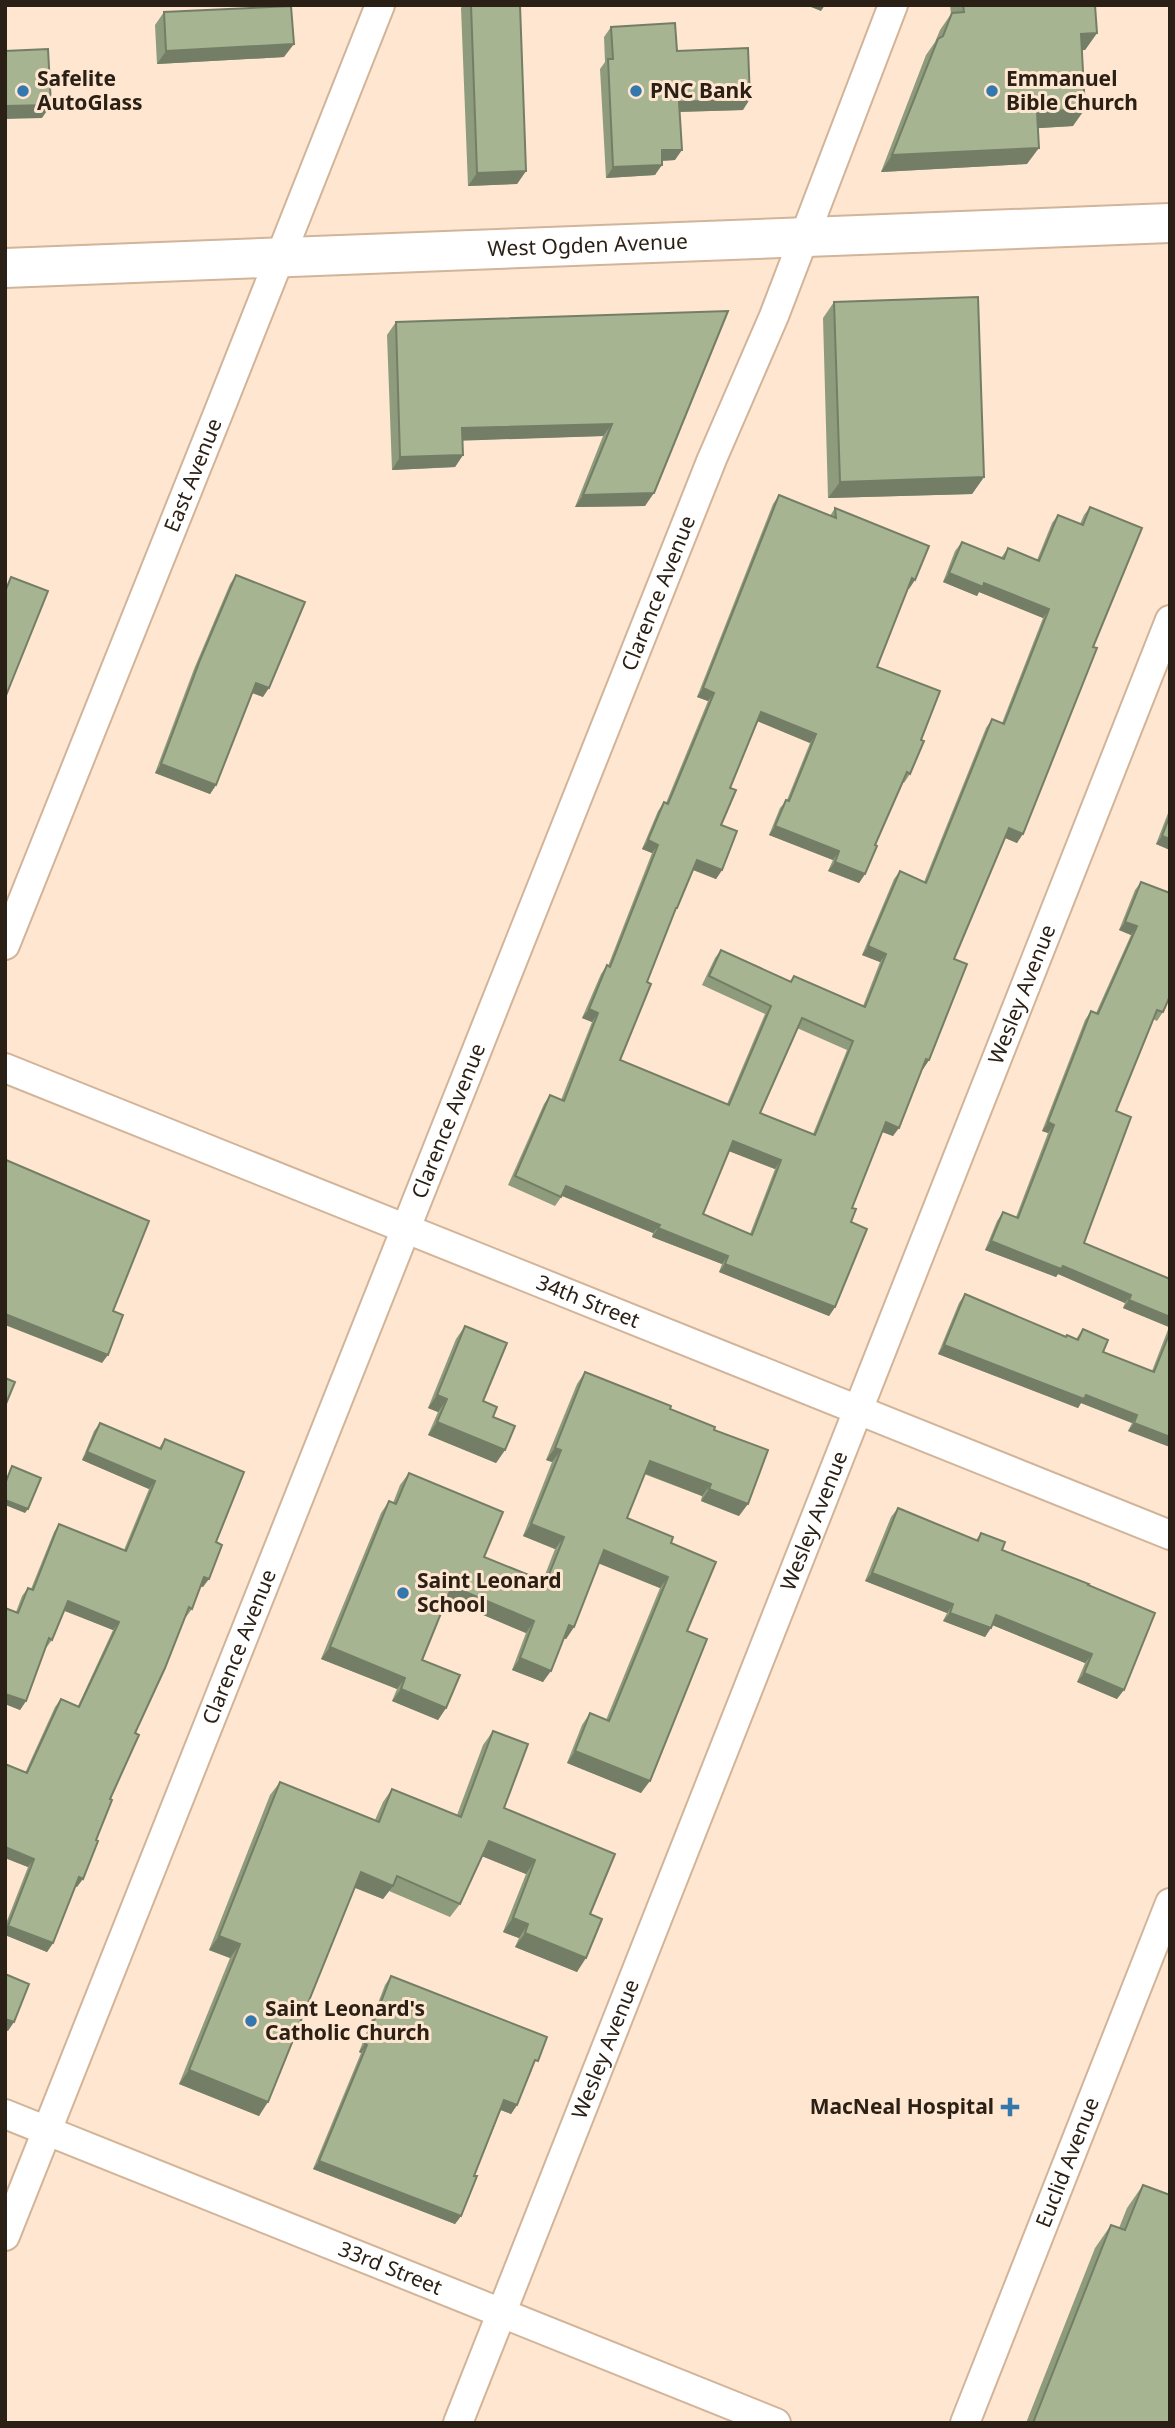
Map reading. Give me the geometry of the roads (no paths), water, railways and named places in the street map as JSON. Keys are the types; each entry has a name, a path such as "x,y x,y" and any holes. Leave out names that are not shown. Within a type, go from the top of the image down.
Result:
{"main road":[{"name":"West Ogden Avenue","path":"5,268 1170,223"}],"street":[{"name":"East Avenue","path":"5,945 380,5"},
{"name":"Clarence Avenue","path":"5,2236 712,459 774,316 893,5"},
{"name":"Wesley Avenue","path":"458,2423 1170,620"},
{"name":"34th Street","path":"5,1068 1170,1535"},
{"name":"Euclid Avenue","path":"965,2423 1170,1903"},
{"name":"33rd Street","path":"5,2113 776,2423"}],"place":[{"name":"Safelite AutoGlass","path":"23,91"},
{"name":"PNC Bank","path":"636,91"},
{"name":"Emmanuel Bible Church","path":"992,91"},
{"name":"Saint Leonard School","path":"403,1593"},
{"name":"Saint Leonard's Catholic Church","path":"251,2021"},
{"name":"MacNeal Hospital","path":"1010,2107"}]}
